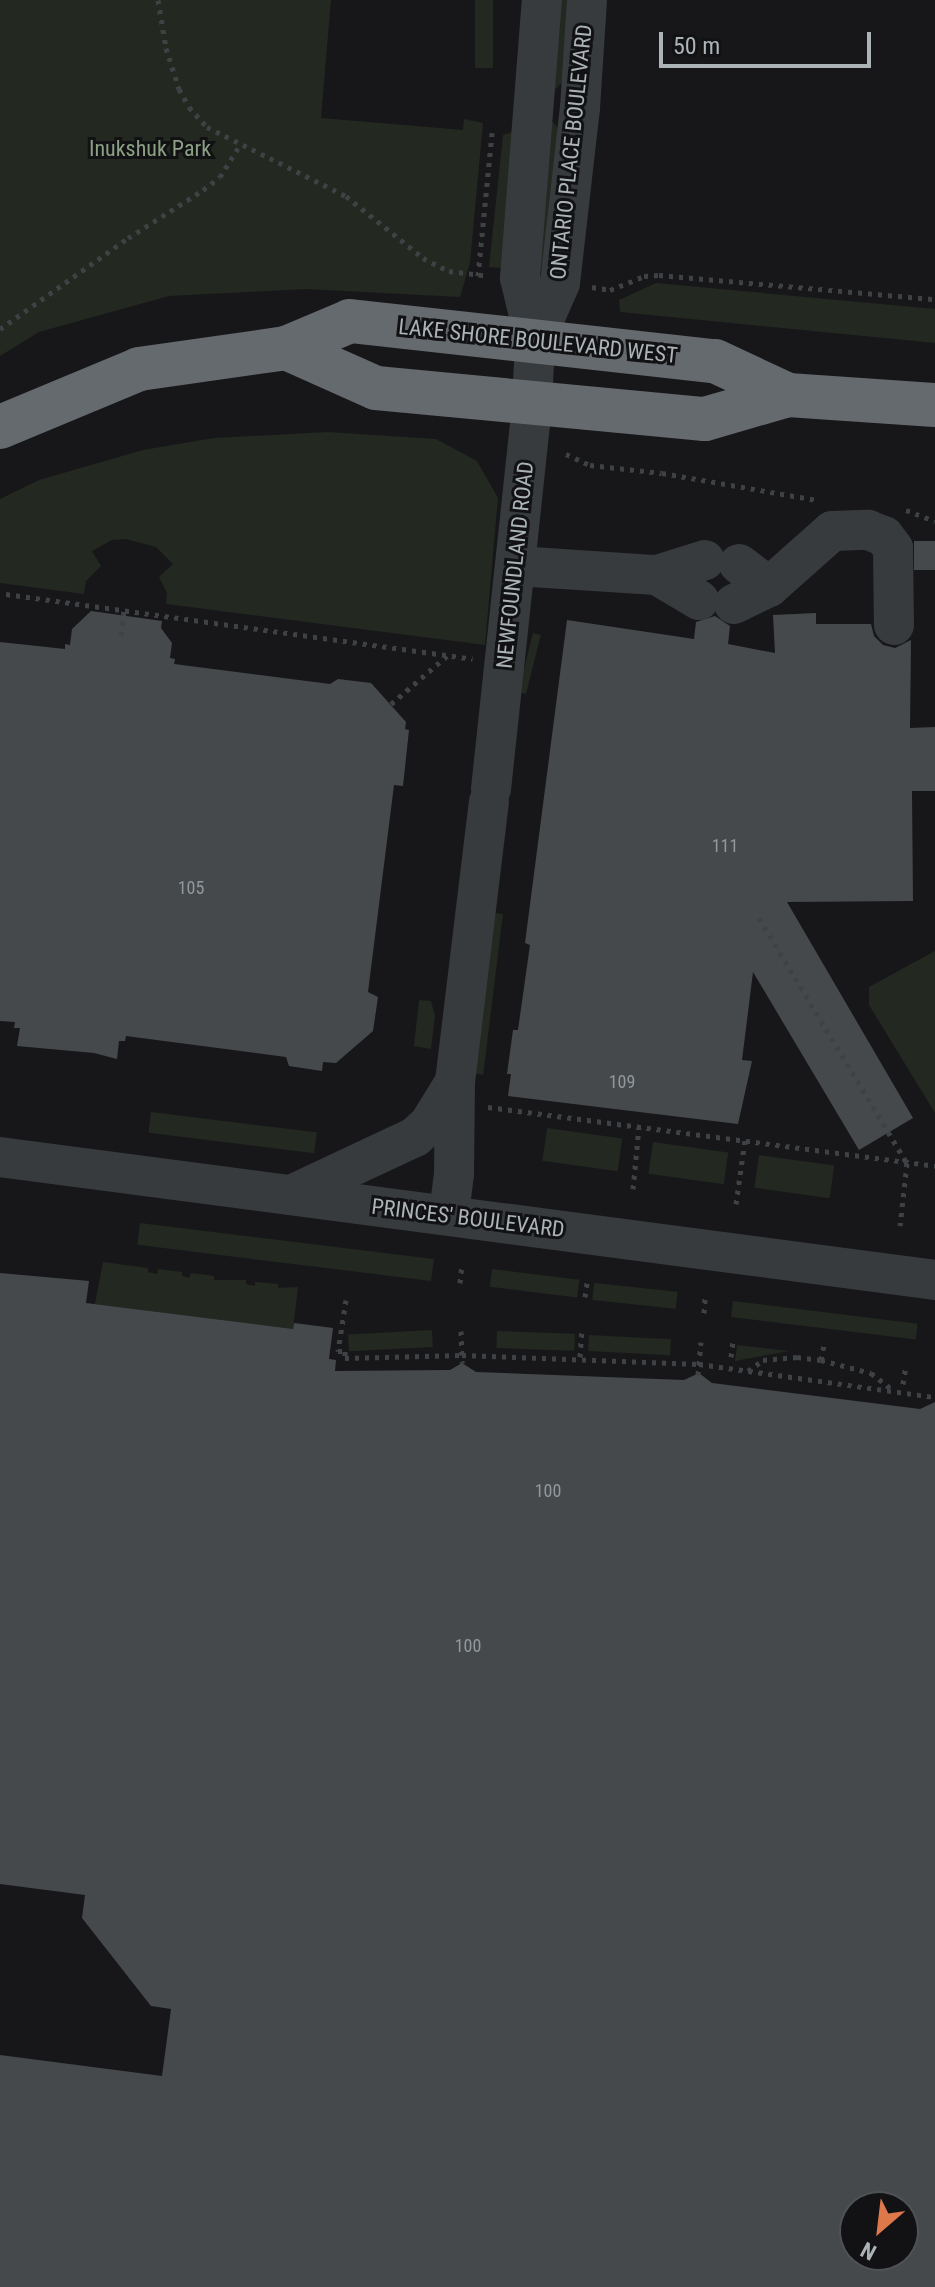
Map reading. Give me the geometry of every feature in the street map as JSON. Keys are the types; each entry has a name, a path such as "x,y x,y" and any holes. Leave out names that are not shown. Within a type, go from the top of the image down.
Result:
{"highway":[{"name":"LAKE SHORE BOULEVARD WEST","path":"0,427 139,369 286,348 350,321 715,361 788,395"},
{"name":"LAKE SHORE BOULEVARD WEST","path":"286,348 376,388 532,404 705,419 788,395 935,405"}],"street":[{"name":"ONTARIO PLACE BOULEVARD","path":"535,340 520,278 542,0"},
{"name":"ONTARIO PLACE BOULEVARD","path":"535,340 560,283 580,108 587,0"},
{"name":"NEWFOUNDLAND ROAD","path":"449,1214 454,1174 455,1082 506,663 532,404 535,340"},
{"path":"516,566 657,575 738,570 832,531 868,530 884,536 893,548 894,625"},
{"path":"657,575 716,602 738,570"},
{"name":"NEWFOUNDLAND ROAD","path":"291,1195 415,1137 429,1124 455,1082"},
{"name":"PRINCES' BOULEVARD","path":"0,1157 935,1280"}],"path":[{"path":"158,0 166,48 189,107 207,127 240,145 277,159 346,196 423,258 449,271 499,276"},
{"path":"478,276 492,133"},
{"path":"0,329 220,177 240,145"},
{"path":"582,285 610,290 644,276 659,275 935,299"},
{"path":"566,454 590,465 662,473 797,499 828,501"},
{"path":"901,508 935,521"},
{"path":"6,594 506,663"},
{"path":"121,635 124,610"},
{"path":"391,704 448,655"},
{"path":"759,918 907,1163 900,1226"},
{"path":"486,1107 935,1166"},
{"path":"633,1189 639,1126"},
{"path":"736,1204 745,1140"},
{"path":"460,1283 462,1265"},
{"path":"585,1297 587,1282"},
{"path":"704,1313 705,1297"},
{"path":"346,1300 338,1351 345,1351 345,1358 462,1355 580,1357 699,1364 935,1396 933,1405"},
{"path":"580,1357 582,1330"},
{"path":"461,1331 462,1363"},
{"path":"731,1357 733,1341"},
{"path":"698,1375 701,1342"},
{"path":"821,1360 824,1344"},
{"path":"748,1371 763,1360 797,1357 821,1360 871,1373 893,1390"},
{"path":"903,1384 906,1366"}],"green space":[{"name":"Inukshuk Park","path":"0,0 331,0 321,118 463,130 464,119 483,123 470,263 460,297 306,289 169,296 39,332 0,356"},
{"path":"475,0 493,0 493,68 475,68"},
{"path":"557,0 569,0 563,81 556,89 553,88"},
{"path":"553,122 558,128 544,267 539,268 548,123"},
{"path":"512,132 502,268 489,267 503,135"},
{"path":"656,283 935,309 935,343 620,312 619,300"},
{"path":"328,432 436,439 477,461 498,498 485,645 166,604 167,593 159,577 173,564 156,547 126,539 112,540 92,551 101,566 86,581 84,594 0,583 0,499 39,480 143,450 214,438"},
{"path":"533,633 541,635 526,694 518,692"},
{"path":"495,913 503,914 483,1075 475,1074"},
{"path":"935,951 935,1113 869,1005 869,987"},
{"path":"419,1000 431,1001 435,1016 431,1049 414,1046"},
{"path":"151,1112 317,1132 314,1153 148,1133"},
{"path":"547,1128 622,1139 618,1171 542,1161"},
{"path":"653,1142 728,1153 724,1184 649,1174"},
{"path":"759,1155 834,1166 830,1198 754,1188"},
{"path":"140,1223 434,1259 431,1281 137,1245"},
{"path":"103,1262 148,1268 148,1272 157,1274 158,1269 182,1272 182,1276 189,1278 191,1273 214,1276 214,1280 246,1280 246,1284 255,1286 255,1282 278,1284 278,1288 298,1287 293,1329 95,1304"},
{"path":"492,1269 579,1280 577,1298 490,1287"},
{"path":"594,1283 678,1292 676,1309 592,1300"},
{"path":"733,1301 918,1324 916,1340 731,1317"},
{"path":"432,1330 433,1347 349,1351 348,1334"},
{"path":"497,1331 575,1334 574,1351 496,1348"},
{"path":"589,1335 671,1339 670,1355 588,1351"},
{"path":"737,1345 789,1351 735,1361"}],"building":[{"path":"914,541 935,541 935,570 914,570"},
{"path":"91,611 162,621 161,628 172,643 170,658 175,659 174,664 330,684 338,679 371,683 406,722 405,729 409,730 403,786 394,785 368,992 378,997 373,1031 336,1063 323,1062 322,1071 289,1066 286,1057 126,1036 125,1041 119,1041 117,1059 94,1053 17,1046 20,1028 14,1028 15,1022 0,1021 0,642 65,649 65,644 70,645 72,629"},
{"path":"816,613 816,624 871,624 874,636 883,645 895,648 911,640 910,728 935,727 935,791 912,791 913,901 787,902 913,1118 859,1150 753,972 742,1060 752,1061 738,1124 508,1096 511,1074 507,1074 513,1030 518,1030 530,945 525,943 567,620 694,639 696,622 715,616 730,626 728,644 775,653 773,615"},
{"path":"0,1273 89,1281 86,1303 293,1329 294,1323 333,1328 329,1359 336,1360 335,1371 450,1370 462,1363 476,1372 684,1380 699,1373 712,1383 920,1409 935,1402 935,2287 0,2287 0,2055 162,2076 171,2009 151,2006 82,1918 85,1895 0,1884"}]}
